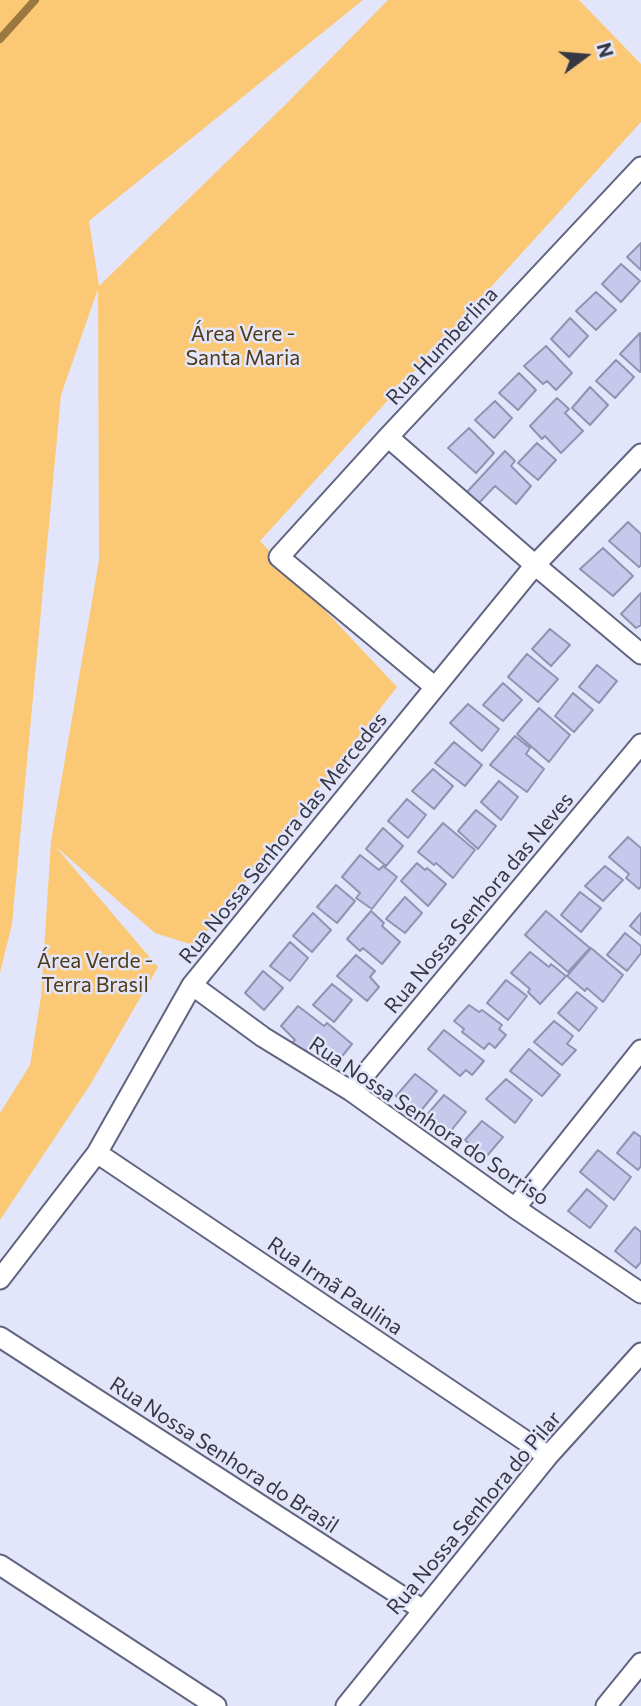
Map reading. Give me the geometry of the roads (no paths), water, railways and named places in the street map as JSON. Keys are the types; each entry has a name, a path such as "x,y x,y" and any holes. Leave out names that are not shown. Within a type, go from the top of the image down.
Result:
{"street":[{"name":"Rua Humberlina","path":"435,687 279,557 641,167"},
{"path":"388,437 534,565 641,654"},
{"name":"Rua Nossa Senhora das Mercedes","path":"0,1279 97,1153 192,985 534,565 641,454"},
{"name":"Rua Nossa Senhora das Neves","path":"351,1091 641,744"},
{"name":"Rua Nossa Senhora do Sorriso","path":"192,985 263,1037 351,1091 515,1208 641,1293"},
{"path":"515,1208 641,1050"},
{"name":"Rua Irmã Paulina","path":"97,1153 548,1456"},
{"name":"Rua Nossa Senhora do Brasil","path":"0,1338 423,1610"},
{"name":"Rua Nossa Senhora do Pilar","path":"346,1706 548,1456 641,1353"},
{"path":"0,1564 216,1706"},
{"path":"606,1706 641,1664"}],"waterway":[{"path":"0,39 35,0"}],"park label":[{"name":"Área Vere - Santa Maria","path":"243,346"},
{"name":"Área Verde - Terra Brasil","path":"95,973"}]}
